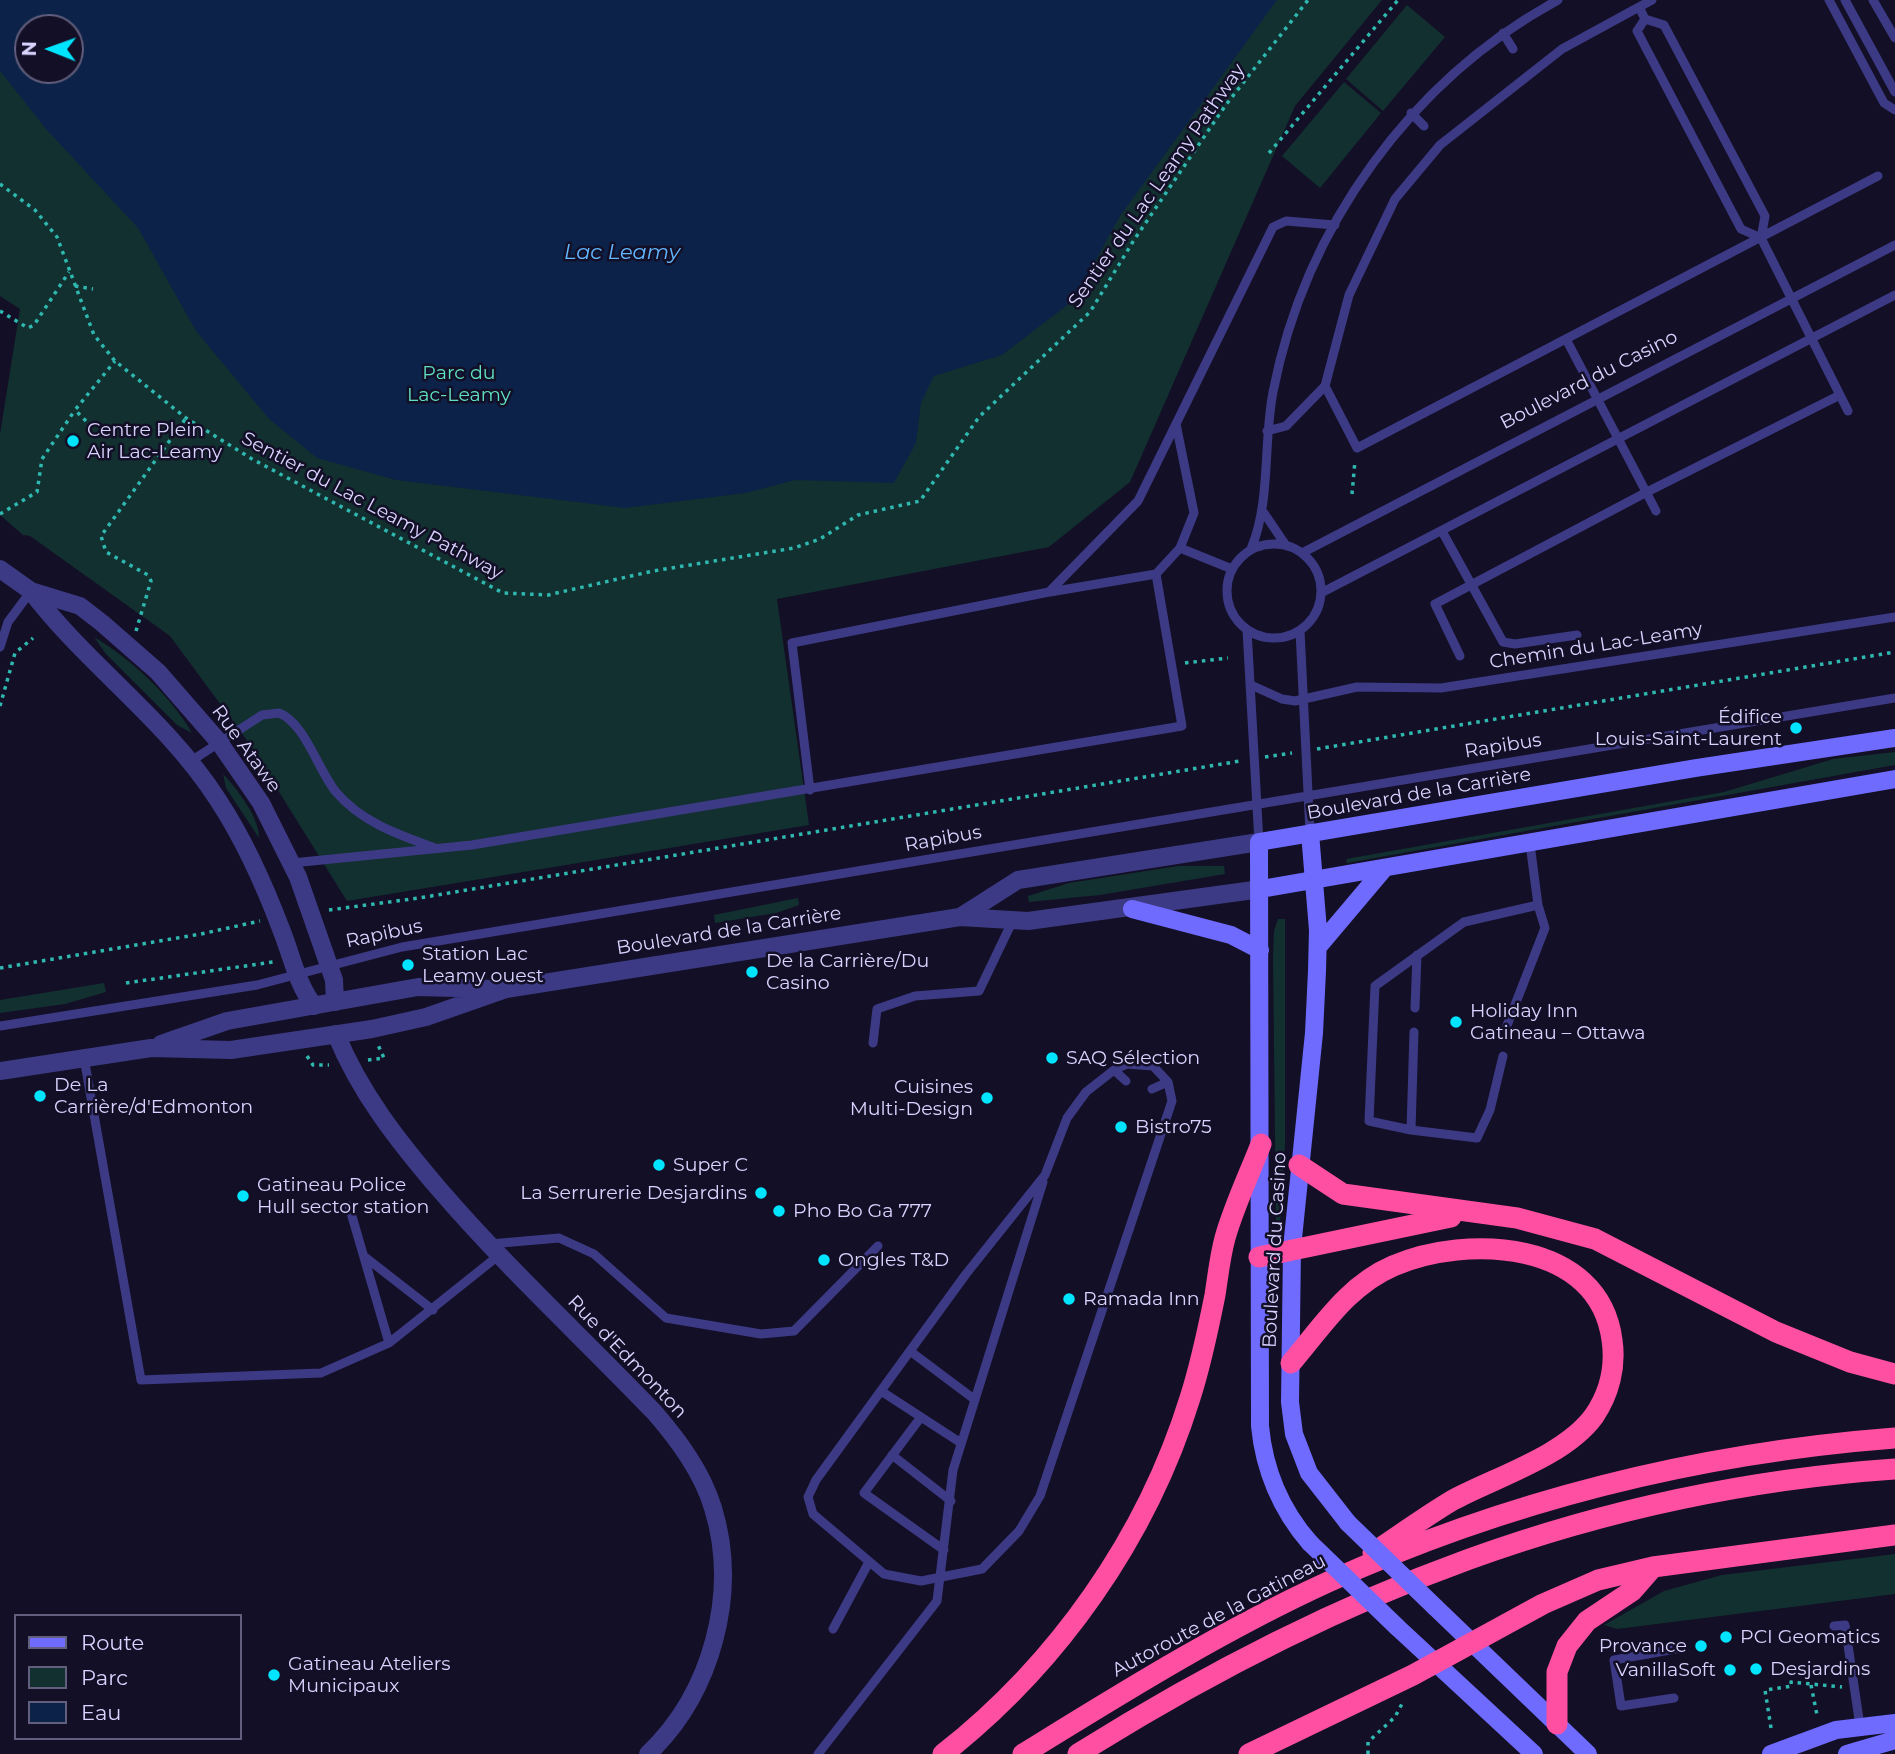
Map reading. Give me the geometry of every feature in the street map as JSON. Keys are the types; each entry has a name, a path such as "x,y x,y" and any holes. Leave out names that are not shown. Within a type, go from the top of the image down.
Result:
{"highway":[{"path":"943,1754 990,1714 1046,1656 1095,1592 1134,1530 1168,1460 1186,1410 1210,1323 1224,1239 1261,1144"},
{"path":"1299,1165 1343,1194 1534,1222 1595,1238 1776,1332 1842,1359 1895,1374"},
{"path":"1259,1256 1470,1213"},
{"path":"1290,1363 1340,1302 1366,1280 1408,1260 1457,1250 1519,1252 1558,1264 1592,1292 1603,1310 1612,1336 1613,1360 1609,1385 1594,1416 1578,1432 1557,1447 1452,1501 1327,1583"},
{"name":"Autoroute de la Gatineau","path":"1023,1754 1191,1653 1327,1583 1469,1526 1618,1482 1754,1454 1895,1438"},
{"path":"1078,1754 1267,1644 1378,1592 1474,1556 1571,1525 1668,1501 1794,1479 1895,1469"},
{"path":"1249,1754 1435,1663 1543,1604 1583,1586 1653,1567 1895,1535"},
{"path":"1557,1724 1557,1672 1567,1646 1587,1621 1632,1591 1653,1567"}],"main road":[{"name":"Boulevard de la Carrière","path":"1259,842 1696,768 1895,738"},
{"name":"Boulevard de la Carrière","path":"1261,889 1383,870 1895,779"},
{"name":"Boulevard du Casino","path":"1310,833 1318,947 1314,1033 1292,1248 1291,1410 1298,1449 1318,1488 1348,1523 1588,1754"},
{"name":"Boulevard du Casino","path":"1259,842 1261,1439 1276,1489 1310,1543 1534,1754"},
{"path":"1318,947 1383,870"},
{"path":"1132,909 1231,935 1260,950"},
{"path":"1771,1754 1807,1739 1860,1726 1895,1723"},
{"path":"1847,1754 1895,1740"}],"street":[{"name":"Rue Atawe","path":"0,569 32,591 80,606 113,632 158,673 219,742 261,803 292,863 334,980 336,1034"},
{"name":"Rue Atawe","path":"32,591 62,631 137,700 191,761 244,843 272,905 301,989 336,1034"},
{"name":"Boulevard de la Carrière","path":"960,916 1018,880 1259,842"},
{"name":"Boulevard de la Carrière","path":"0,1071 151,1048 231,1050 336,1034 426,1017 506,989 960,916 1013,920 1132,909 1261,889"},
{"name":"Boulevard de la Carrière","path":"151,1048 227,1021 418,987 506,989"},
{"name":"Rue d'Edmonton","path":"336,1034 357,1078 390,1131 493,1250 655,1413 693,1465 712,1506 720,1544 721,1590 708,1660 687,1706 648,1754"}],"lane":[{"path":"1251,549 1273,543 1285,544 1302,552 1317,570 1321,593 1311,621 1300,631 1273,638 1247,630 1237,621 1227,596 1231,569 1251,549 1264,513 1267,431 1282,354 1294,317 1335,225 1367,173 1411,113 1503,33 1558,0"},
{"path":"1267,431 1286,426 1325,386 1354,285 1395,199 1440,145 1562,49 1652,0"},
{"path":"1829,0 1884,103 1895,110"},
{"path":"1845,0 1895,92"},
{"path":"1873,0 1895,38"},
{"path":"1639,7 1645,19 1664,25 1765,216 1761,238 1849,411"},
{"path":"1645,19 1637,31 1741,229 1761,238"},
{"path":"1503,33 1513,49"},
{"path":"1411,113 1424,126"},
{"path":"1325,386 1357,448 1878,176"},
{"path":"1049,592 1138,501 1273,227 1286,221 1335,225"},
{"name":"Boulevard du Casino","path":"1302,552 1597,398 1792,301 1895,245"},
{"path":"1321,593 1443,533 1895,295"},
{"path":"1566,340 1656,511"},
{"path":"1460,656 1435,604 1645,493 1840,395"},
{"path":"810,790 792,643 1049,592 1156,574 1180,548 1194,513 1176,424"},
{"path":"1264,513 1285,544"},
{"path":"1443,533 1498,635 1506,643 1577,635"},
{"path":"1180,548 1231,569"},
{"path":"292,863 440,849 810,790 1182,726 1156,574"},
{"path":"0,581 32,591 8,622 0,647"},
{"name":"Chemin du Lac-Leamy","path":"1303,700 1357,687 1462,685 1895,617"},
{"name":"Boulevard du Casino","path":"1247,630 1259,842"},
{"name":"Boulevard du Casino","path":"1300,631 1310,833"},
{"path":"1251,685 1282,699 1303,700"},
{"name":"Rapibus","path":"0,1026 257,985 402,947 1895,698"},
{"path":"191,761 262,715 270,712 285,715 293,723 335,791 351,808 396,834 440,849"},
{"path":"1506,1028 1545,928 1538,905 1530,844"},
{"path":"1503,1056 1490,1110 1477,1138 1411,1130 1369,1121 1375,986 1464,922 1538,905"},
{"path":"873,1043 877,1009 915,996 979,991 1013,920"},
{"path":"1415,1008 1417,955"},
{"path":"1411,1130 1414,1032"},
{"path":"84,1058 141,1380 321,1373 389,1343 433,1310 493,1250 559,1238 594,1254 666,1318 761,1334 794,1331 878,1246"},
{"path":"818,1754 937,1601 940,1578 951,1501 953,1470 1045,1175 1067,1118 1086,1092 1114,1070 1128,1064 1153,1066 1168,1082 1172,1101 1040,1496 1019,1531 982,1569 940,1578 921,1581 884,1574 813,1514 808,1497 816,1480 910,1351 1045,1175"},
{"path":"1114,1070 1126,1081"},
{"path":"1152,1089 1168,1082"},
{"path":"349,1206 389,1343"},
{"path":"364,1256 433,1310"},
{"path":"910,1351 974,1399"},
{"path":"881,1391 961,1443"},
{"path":"921,1417 864,1493 944,1550"},
{"path":"892,1455 951,1501"},
{"path":"832,1629 869,1562"},
{"path":"1834,1626 1845,1625 1860,1726"},
{"path":"1674,1699 1621,1706 1614,1660 1681,1648"}],"path":[{"name":"Sentier du Lac Leamy Pathway","path":"0,184 35,210 51,229 94,335 115,361 186,418 252,459 503,593 548,595 653,571 810,544 858,515 911,505 928,493 952,453 979,417 1090,312 1134,240 1225,106 1308,0"},
{"path":"1269,153 1398,0"},
{"path":"0,311 28,328 34,325 70,271"},
{"path":"75,286 93,289"},
{"path":"0,514 37,492 42,459 75,410 115,361"},
{"path":"75,410 92,427"},
{"path":"138,629 151,581 148,575 106,552 101,536 186,418"},
{"path":"1352,494 1353,475"},
{"path":"0,706 15,653 33,638"},
{"path":"1328,747 1895,652"},
{"path":"1196,660 1228,658"},
{"path":"1275,755 1295,752"},
{"path":"322,910 419,898 1234,761"},
{"path":"0,968 201,934 261,920"},
{"path":"126,983 278,961"},
{"path":"1770,1728 1765,1690 1792,1686 1791,1682 1843,1687"},
{"path":"1811,1685 1817,1715"},
{"path":"1367,1754 1368,1742 1395,1717 1403,1696 1411,1693"}],"green space":[{"name":"Parc du Lac-Leamy","path":"0,0 1382,0 1295,106 1130,482 1049,547 777,599 809,825 347,901 246,739 170,636 30,536 23,535 0,515 0,434 20,309 0,296"},
{"path":"1407,5 1445,37 1383,111 1346,79"},
{"path":"1344,82 1381,113 1320,188 1282,156"},
{"path":"94,637 149,679 173,705 192,733 177,725 106,654"},
{"path":"1895,752 1895,765 1347,863 1346,859 1724,792 1833,759"},
{"path":"223,774 252,813 259,838 226,788"},
{"path":"1178,866 1224,866 1225,874 1100,895 1029,902 1028,896 1069,883"},
{"path":"798,898 799,905 776,913 715,923 714,915"},
{"path":"1278,919 1285,919 1285,1145 1280,1224 1276,1223 1273,957 1274,931"},
{"path":"104,983 106,992 65,1004 0,1013 0,1000"},
{"path":"1895,1554 1895,1594 1617,1629 1604,1625 1664,1591 1722,1575"}],"water":[{"name":"Lac Leamy","path":"0,0 1277,0 1120,216 1074,300 1002,355 934,376 921,403 916,443 894,483 795,480 746,493 625,508 396,480 317,458 269,419 196,331 138,228 46,129 0,71"}],"place":[{"name":"Centre Plein Air Lac-Leamy","path":"73,441"},
{"name":"Édifice Louis-Saint-Laurent","path":"1796,728"},
{"name":"Station Lac Leamy ouest","path":"408,965"},
{"name":"De la Carrière/Du Casino","path":"752,972"},
{"name":"Holiday Inn Gatineau – Ottawa","path":"1456,1022"},
{"name":"SAQ Sélection","path":"1052,1058"},
{"name":"De La Carrière/d'Edmonton","path":"40,1096"},
{"name":"Cuisines Multi-Design","path":"987,1098"},
{"name":"Bistro75","path":"1121,1127"},
{"name":"Super C","path":"659,1165"},
{"name":"La Serrurerie Desjardins","path":"761,1193"},
{"name":"Gatineau Police Hull sector station","path":"243,1196"},
{"name":"Pho Bo Ga 777","path":"779,1211"},
{"name":"Ongles T&D","path":"824,1260"},
{"name":"Ramada Inn","path":"1069,1299"},
{"name":"PCI Geomatics","path":"1726,1637"},
{"name":"Provance","path":"1701,1646"},
{"name":"Desjardins","path":"1756,1669"},
{"name":"VanillaSoft","path":"1730,1670"},
{"name":"Gatineau Ateliers Municipaux","path":"274,1675"}]}
